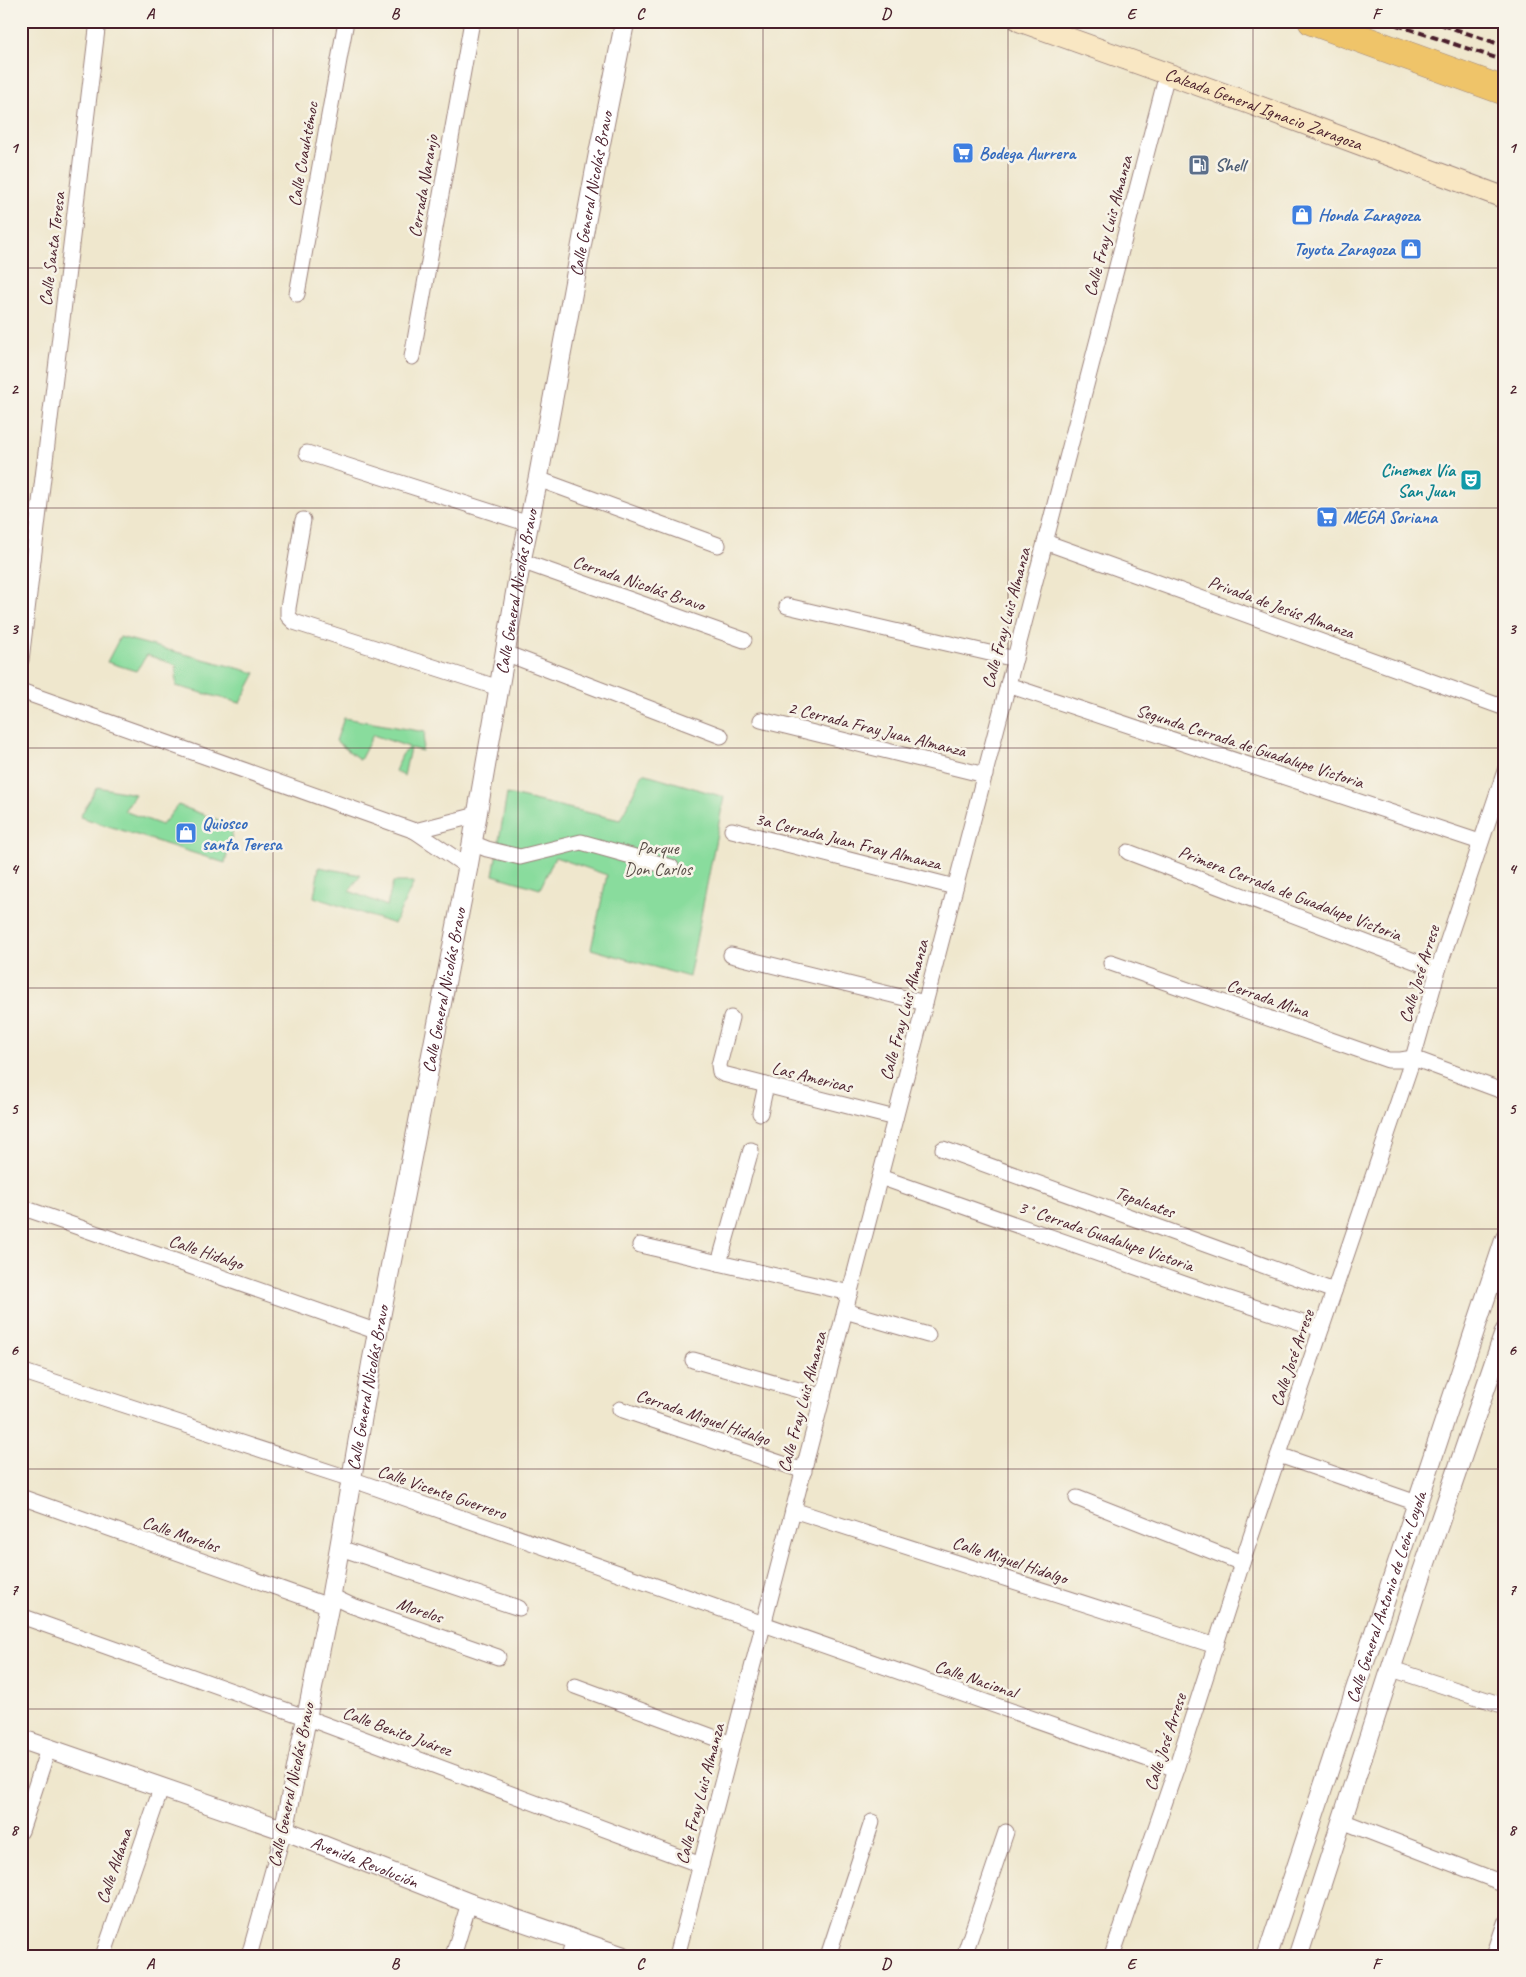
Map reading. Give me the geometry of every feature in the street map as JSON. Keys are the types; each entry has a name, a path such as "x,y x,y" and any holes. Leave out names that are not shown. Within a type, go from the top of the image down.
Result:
{"highway":[{"path":"1312,21 1505,91"}],"main road":[{"name":"Calzada General Ignacio Zaragoza","path":"1020,21 1505,198"}],"street":[{"name":"Calle Santa Teresa","path":"21,660 98,21"},
{"name":"Calle Cuauhtémoc","path":"297,294 346,21"},
{"name":"Cerrada Naranjo","path":"412,356 472,21"},
{"name":"Calle General Nicolás Bravo","path":"249,1956 284,1830 305,1717 330,1601 378,1332 468,867 521,561 625,21"},
{"name":"Calle Fray Luis Almanza","path":"677,1956 1167,74"},
{"path":"307,453 529,524"},
{"path":"538,479 718,545"},
{"path":"303,520 288,608 288,616 294,622 499,688"},
{"name":"Privada de Jesús Almanza","path":"1045,542 1505,708"},
{"name":"Cerrada Nicolás Bravo","path":"521,561 744,640"},
{"path":"787,606 1015,658"},
{"path":"505,653 721,736"},
{"name":"Segunda Cerrada de Guadalupe Victoria","path":"1008,685 1480,842"},
{"path":"21,691 415,831 468,867"},
{"name":"2 Cerrada Fray Juan Almanza","path":"761,720 984,775"},
{"name":"Calle José Arrese","path":"1112,1956 1176,1770 1242,1563 1413,1058 1438,970 1505,771"},
{"path":"415,831 477,815"},
{"name":"3a Cerrada Juan Fray Almanza","path":"732,830 955,887"},
{"path":"472,843 520,858 581,842 671,867"},
{"name":"Primera Cerrada de Guadalupe Victoria","path":"1128,852 1438,970"},
{"path":"731,955 925,1003"},
{"name":"Cerrada Mina","path":"1111,963 1388,1060 1413,1058"},
{"name":"Las Americas","path":"731,1018 719,1065 720,1072 726,1076 895,1118"},
{"path":"1413,1058 1505,1092"},
{"path":"760,1113 766,1085"},
{"name":"Tepalcates","path":"944,1149 1334,1291"},
{"path":"719,1263 752,1150"},
{"name":"3˚ Cerrada Guadalupe Victoria","path":"880,1177 1321,1329"},
{"name":"Calle Hidalgo","path":"21,1207 378,1332"},
{"name":"Calle General Antonio de León Loyola","path":"1267,1956 1505,1239"},
{"path":"640,1245 850,1293"},
{"path":"845,1312 928,1335"},
{"name":"Calle General Antonio de León Loyola","path":"1298,1956 1421,1576 1505,1331"},
{"path":"693,1360 822,1397"},
{"name":"Calle Vicente Guerrero","path":"21,1371 351,1479 763,1625"},
{"name":"Cerrada Miguel Hidalgo","path":"620,1409 804,1471"},
{"path":"1279,1455 1417,1503"},
{"name":"Calle Morelos","path":"21,1497 330,1601"},
{"path":"1077,1498 1242,1563"},
{"name":"Calle Miguel Hidalgo","path":"793,1510 1216,1646"},
{"path":"340,1548 519,1608"},
{"name":"Morelos","path":"330,1601 350,1605 498,1657"},
{"name":"Calle Benito Juárez","path":"21,1616 305,1717 701,1865"},
{"name":"Calle Nacional","path":"763,1625 1176,1770"},
{"path":"1392,1669 1505,1706"},
{"path":"575,1686 732,1744"},
{"name":"Avenida Revolución","path":"21,1739 284,1830 470,1903 572,1948 622,1956"},
{"path":"21,1832 48,1749"},
{"name":"Calle Aldama","path":"103,1956 161,1789"},
{"path":"1342,1821 1505,1884"},
{"path":"828,1956 872,1822"},
{"path":"964,1956 1006,1832"},
{"path":"453,1956 470,1903"},
{"path":"1494,1956 1505,1923"}],"green space":[{"path":"120,637 256,673 240,703 176,686 176,665 147,655 136,671 107,662"},
{"path":"344,718 425,732 422,751 410,748 404,776 395,771 402,755 409,747 373,735 360,760 336,741"},
{"name":"Parque Don Carlos","path":"643,773 724,797 689,977 591,949 607,875 555,857 540,889 493,875 507,794 620,820"},
{"path":"97,787 135,794 124,811 162,825 178,805 234,826 225,863 80,817"},
{"path":"319,867 361,875 349,891 387,906 393,882 414,882 394,924 314,897"}],"railway":[{"path":"1385,21 1505,61"},
{"path":"1431,21 1505,46"}],"place":[{"name":"Bodega Aurrera","path":"963,153"},
{"name":"Shell","path":"1199,165"},
{"name":"Honda Zaragoza","path":"1302,215"},
{"name":"Toyota Zaragoza","path":"1411,249"},
{"name":"Cinemex Vía San Juan","path":"1471,480"},
{"name":"MEGA Soriana","path":"1327,517"},
{"name":"Quiosco santa Teresa","path":"186,833"}]}
